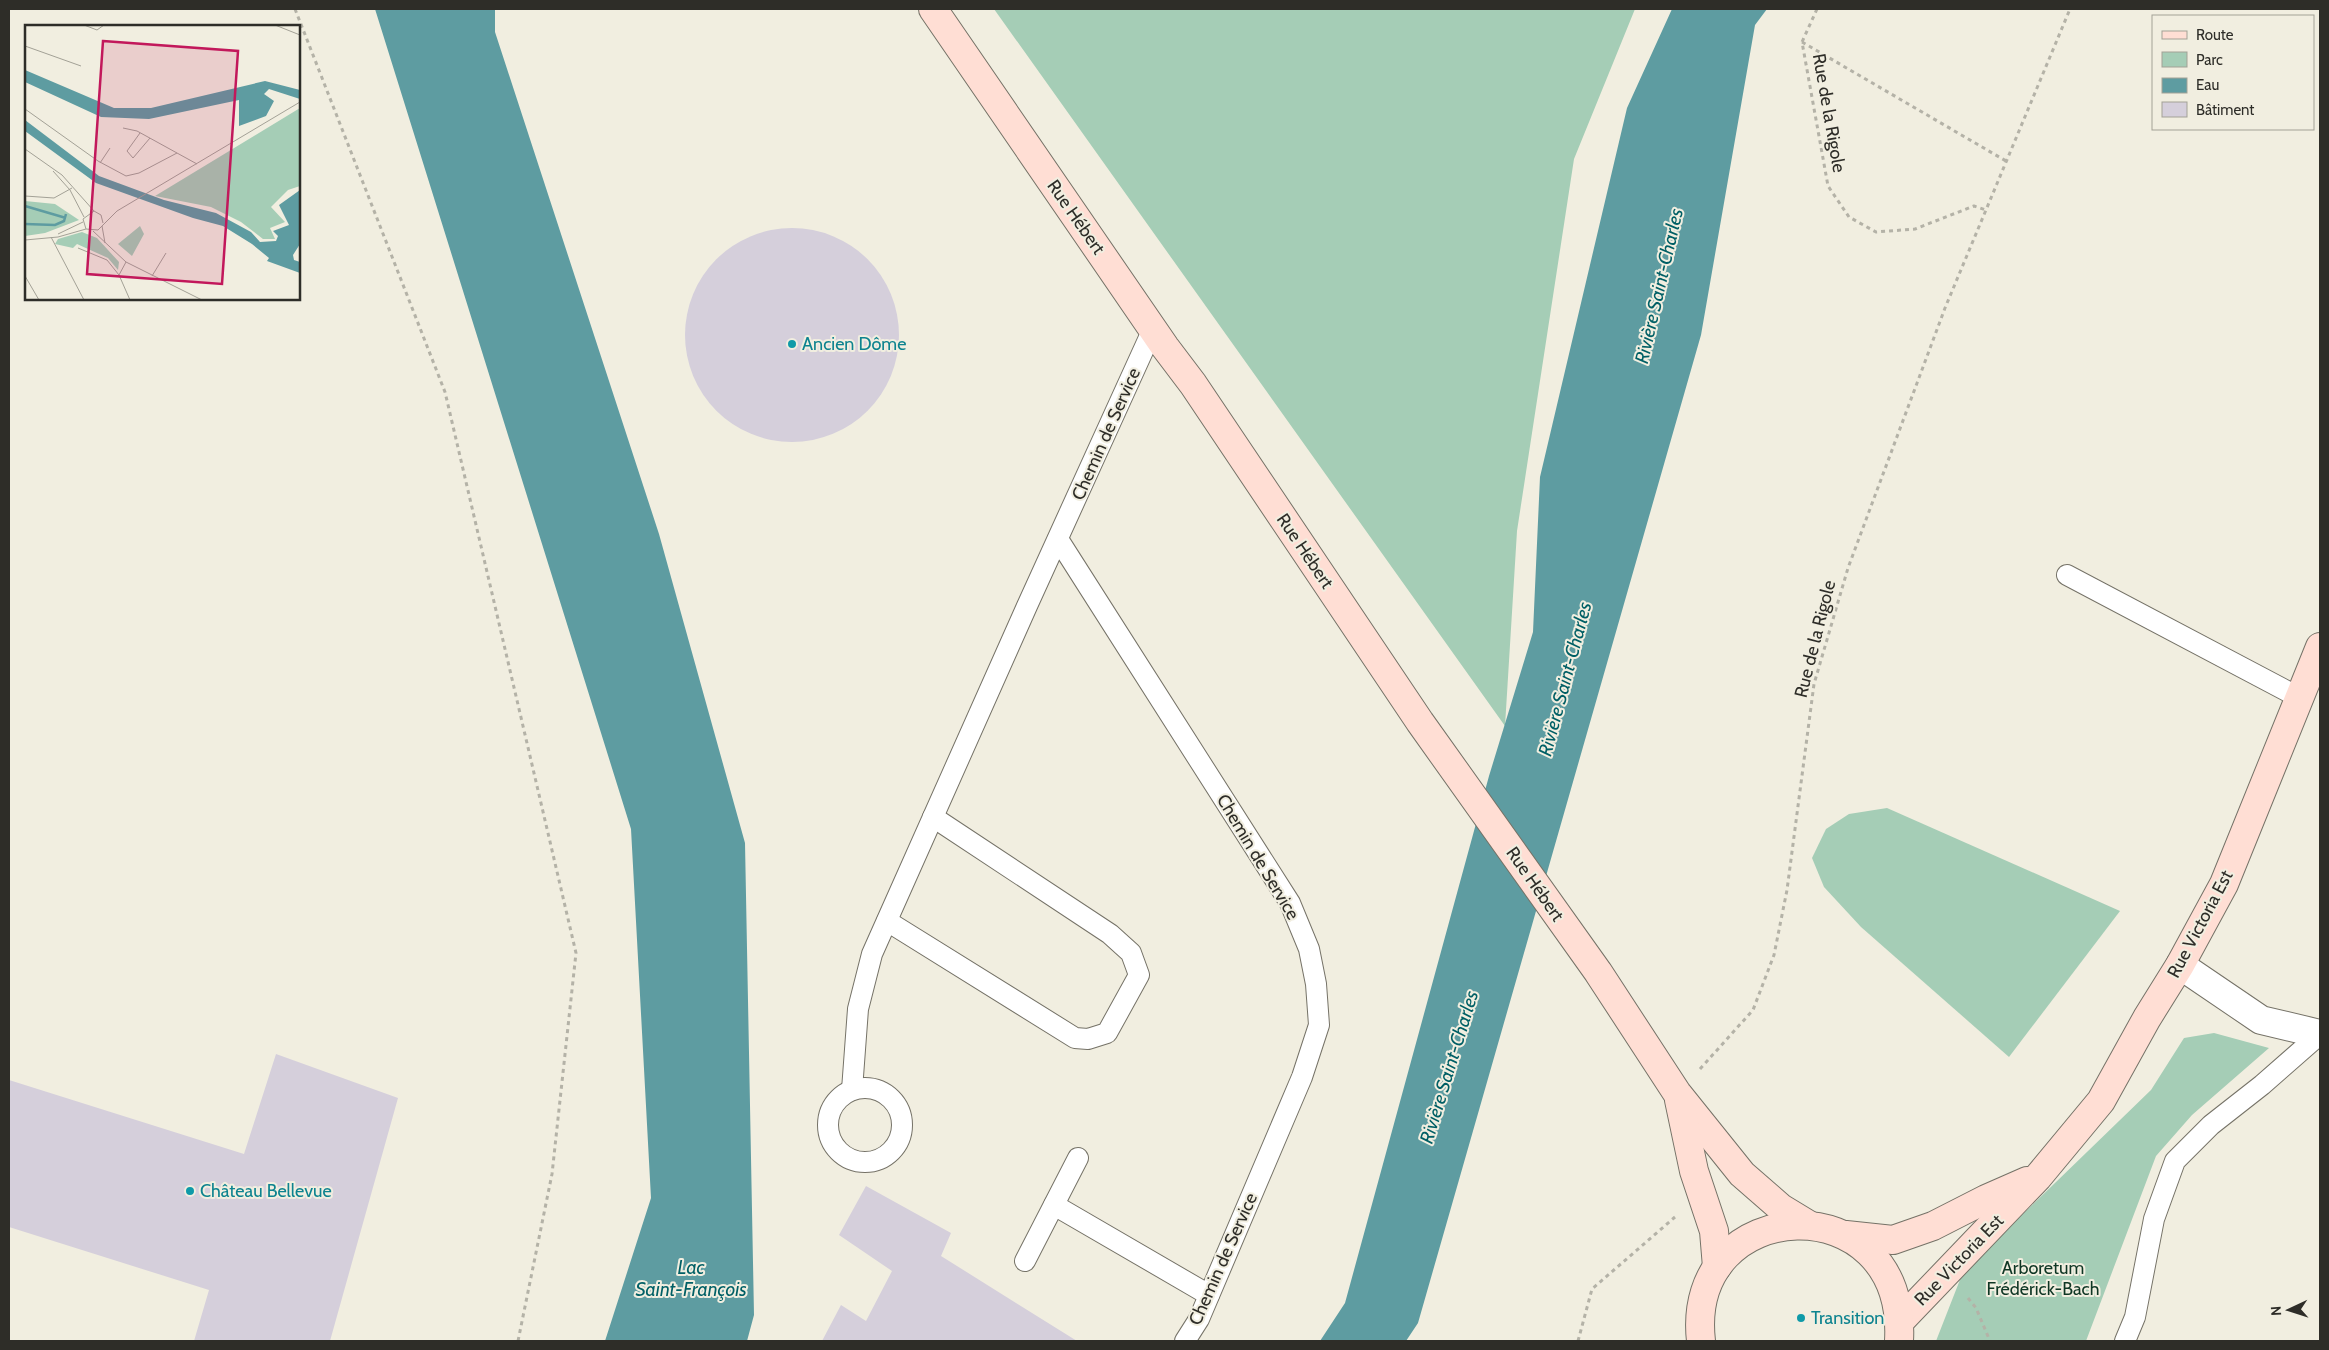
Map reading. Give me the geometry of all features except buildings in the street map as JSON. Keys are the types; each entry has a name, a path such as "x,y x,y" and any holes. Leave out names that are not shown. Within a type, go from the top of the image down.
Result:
{"main road":[{"name":"Rue Hébert","path":"933,9 1153,329 1193,384 1420,722 1598,972 1677,1094 1742,1174 1781,1208 1809,1225"},
{"name":"Rue Victoria Est","path":"1899,1331 2038,1177 2101,1101 2147,1018 2180,965 2224,884 2320,647"},
{"name":"Rue Hébert","path":"1677,1094 1694,1170 1714,1231 1718,1267"},
{"name":"Rue Victoria Est","path":"1844,1235 1893,1240 1933,1226 2038,1177"},
{"path":"1696,1335 1704,1293 1718,1267 1735,1248 1757,1234 1782,1226 1809,1225 1844,1235 1866,1250 1884,1270 1896,1295 1899,1331"}],"street":[{"path":"2180,965 2262,1020 2320,1035"}],"lane":[{"name":"Chemin de Service","path":"852,1090 858,1009 872,954 1153,329"},
{"name":"Chemin de Service","path":"1058,539 1290,903 1309,948 1316,984 1319,1025 1302,1077 1199,1319 1186,1341"},
{"path":"2067,575 2300,698"},
{"path":"886,921 1075,1038 1088,1039 1107,1033 1139,975 1130,953 1110,934 933,817"},
{"path":"2125,1341 2135,1317 2154,1219 2175,1161 2211,1125 2262,1085 2320,1035"},
{"path":"1025,1261 1078,1158"},
{"path":"1054,1205 1209,1295"}],"path":[{"path":"294,9 445,392 576,953 552,1174 518,1341"},
{"name":"Rue de la Rigole","path":"1817,9 1802,42 1828,186 1849,216 1876,232 1915,229 1974,206 1986,210"},
{"name":"Rue de la Rigole","path":"1677,1094 1753,1010 1774,955 1786,890 1814,684 1848,568 1945,308 2068,9"},
{"name":"Rue de la Rigole","path":"1802,42 2006,161"},
{"path":"1578,1341 1592,1289 1665,1224 1679,1214"},
{"path":"1967,1296 1976,1308 1990,1341"}],"green space":[{"path":"994,9 1635,9 1574,159 1517,531 1505,726"},
{"path":"1887,808 2120,911 2009,1057 1861,927 1824,887 1812,858 1826,829 1849,814"},
{"name":"Arboretum Frédérick-Bach","path":"2214,1033 2269,1048 2192,1115 2156,1156 2086,1341 1936,1341 1963,1272 2151,1090 2184,1038"}],"water":[{"name":"Lac Saint-François","path":"375,9 495,9 495,32 659,534 745,843 754,1315 747,1341 605,1341 651,1198 631,829"},
{"name":"Rivière Saint-Charles","path":"1672,9 1767,9 1755,25 1701,335 1418,1323 1406,1341 1320,1341 1345,1303 1489,776 1533,632 1540,477 1627,108"}],"place":[{"name":"Ancien Dôme","path":"792,344"},
{"name":"Château Bellevue","path":"190,1191"},
{"name":"Transition","path":"1801,1318"}]}
